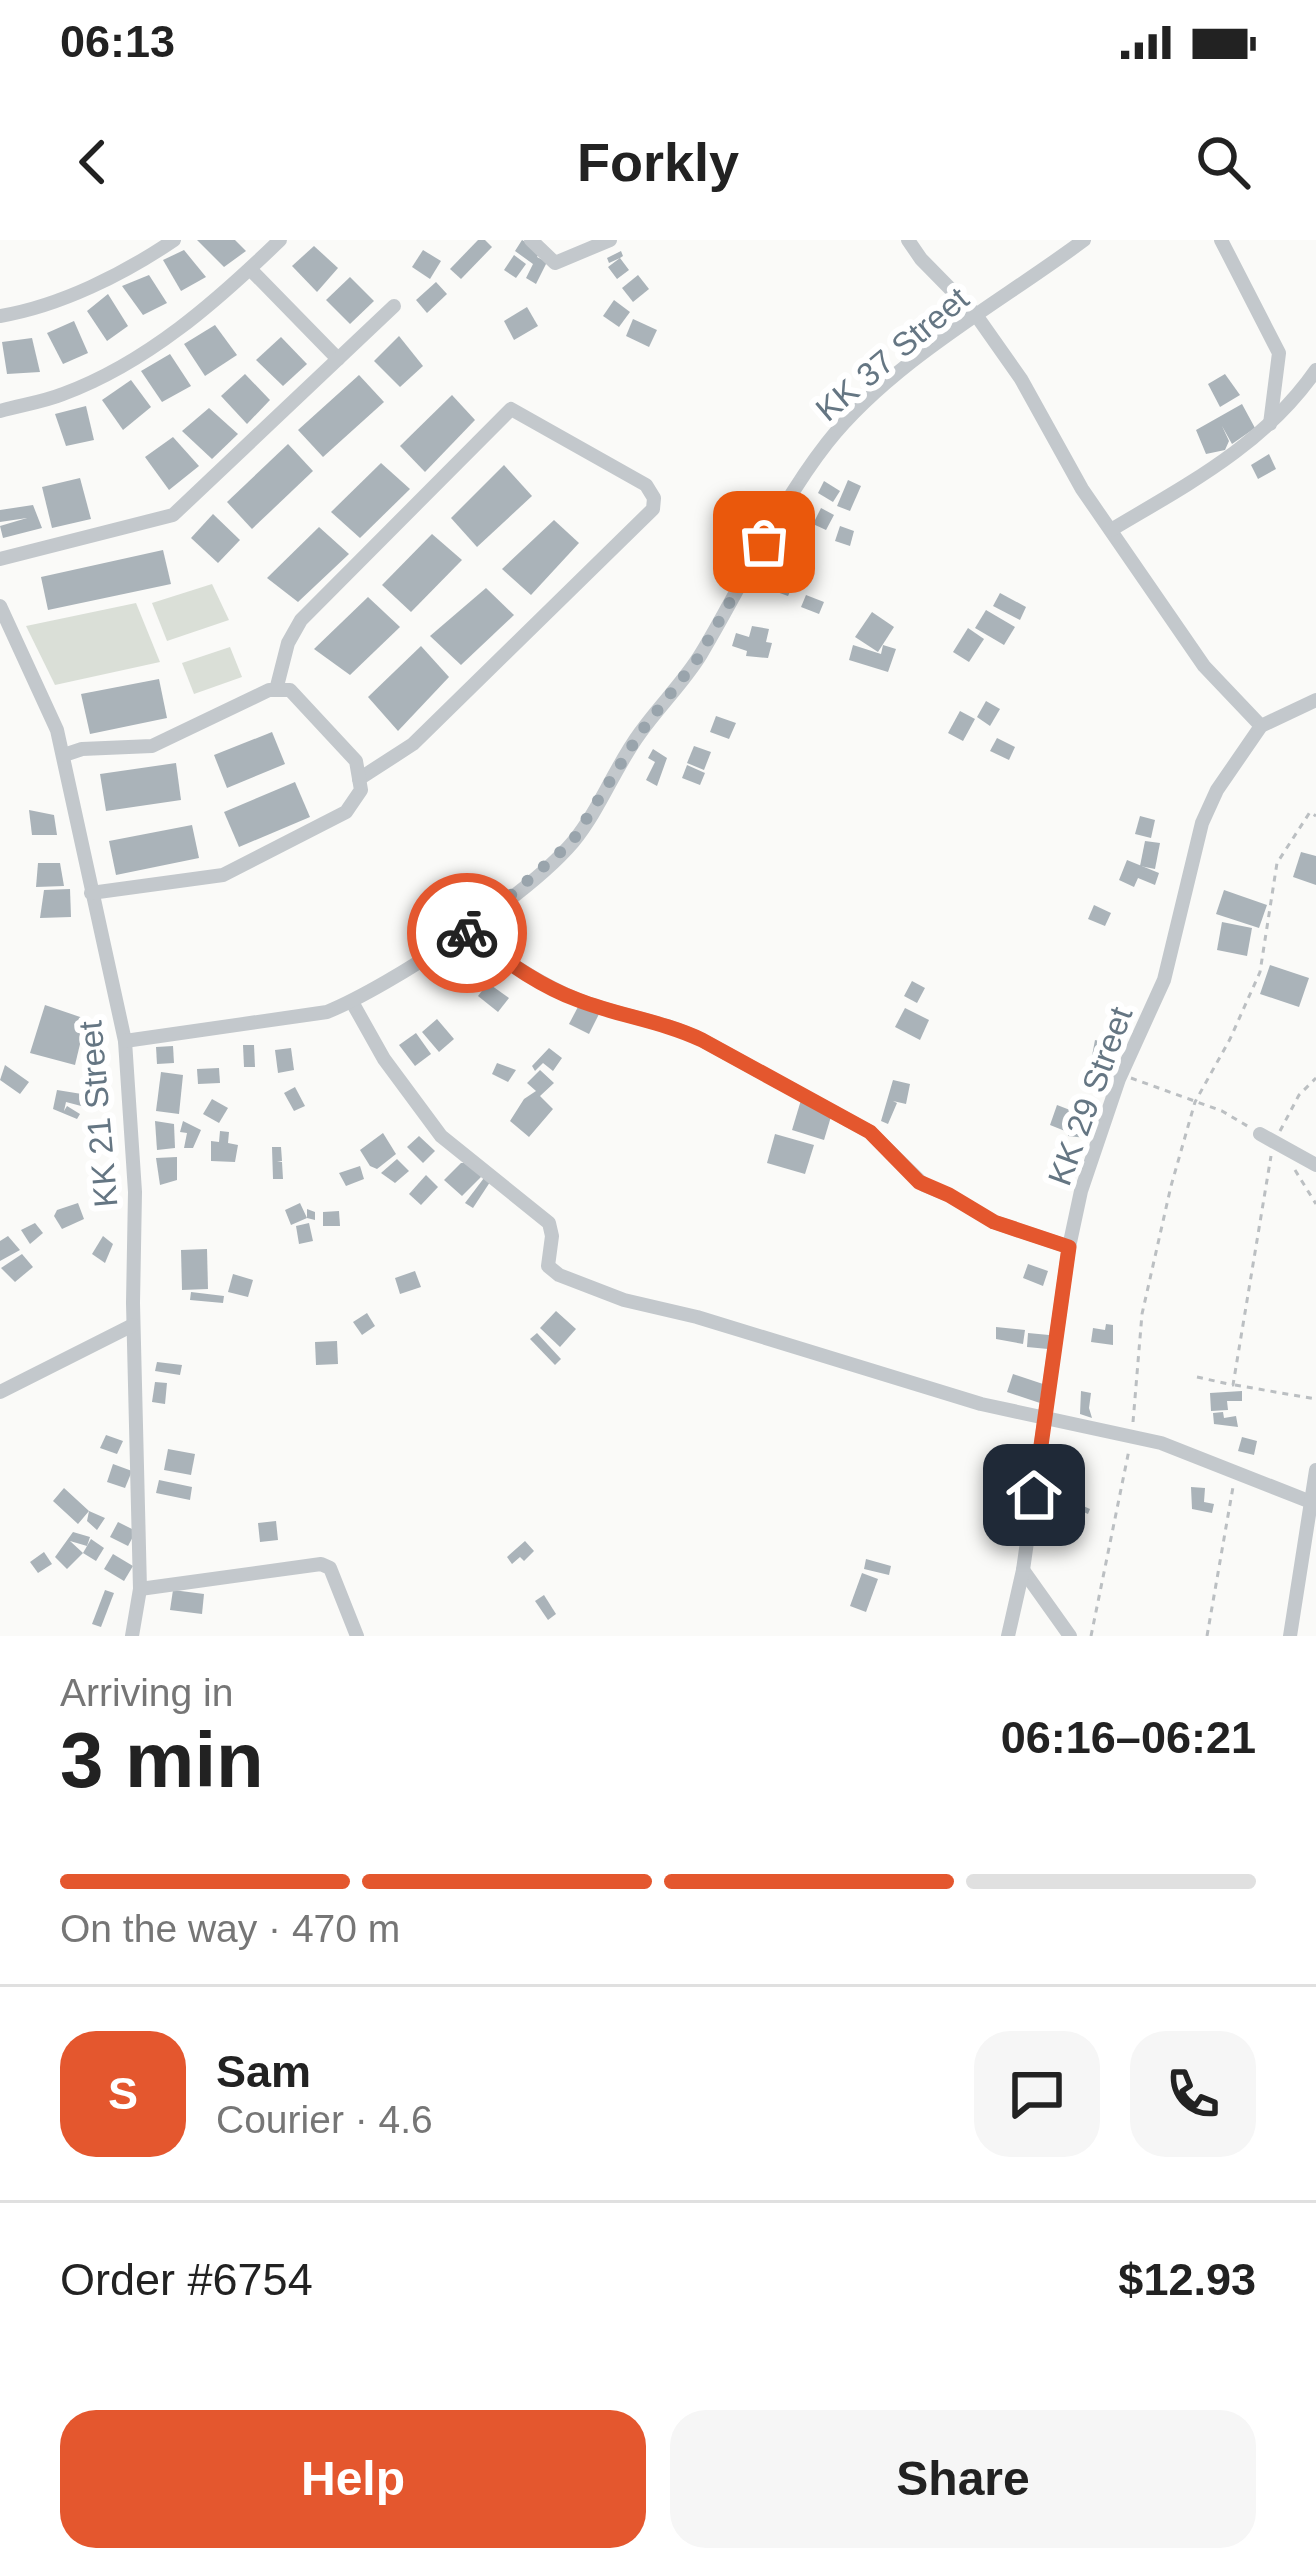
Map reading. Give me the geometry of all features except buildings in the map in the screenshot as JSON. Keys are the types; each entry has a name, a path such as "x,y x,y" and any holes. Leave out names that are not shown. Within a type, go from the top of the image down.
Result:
{"street":[{"path":"0,316 95,284 174,240"},
{"path":"0,411 63,394 137,358 222,296 280,240"},
{"path":"531,240 555,263 610,240"},
{"path":"908,240 921,260 976,315 1021,379 1082,488 1204,666 1261,726"},
{"name":"KK 37 Street","path":"125,1041 308,1017 352,1002 463,930 545,867 583,828 640,733 698,658 791,497 830,440 915,361 1084,240"},
{"path":"1221,240 1279,353 1270,426"},
{"path":"250,269 338,359"},
{"path":"0,560 172,515 394,306"},
{"path":"1111,530 1208,474 1270,426 1316,370"},
{"path":"276,690 288,643 301,620 512,409 646,484 654,498 653,509 413,744 359,779"},
{"name":"KK 21 Street","path":"0,606 46,701 64,755 125,1041 135,1192 133,1325 140,1589 132,1636"},
{"path":"64,755 82,749 152,746 276,690 290,690 356,761 361,790 346,812 223,875 91,892"},
{"name":"KK 29 Street","path":"1008,1636 1023,1570 1081,1191 1121,1074 1164,980 1202,823 1216,790 1261,726 1316,700"},
{"path":"463,930 552,988 702,1040 870,1132 919,1182 994,1222 1069,1247"},
{"path":"352,1002 384,1059 440,1136 549,1223 553,1236 547,1261 553,1271 624,1300 698,1317 926,1388 1045,1420 1161,1443 1312,1504"},
{"path":"1260,1134 1316,1165"},
{"path":"0,1392 133,1325"},
{"path":"1290,1636 1316,1470"},
{"path":"140,1589 321,1564 330,1568 357,1636"},
{"path":"1023,1570 1070,1636"}],"path":[{"path":"1091,1636 1132,1437 1142,1314 1171,1186 1196,1102 1260,972 1277,862 1310,812 1316,816"},
{"path":"1121,1074 1232,1115 1260,1134"},
{"path":"1233,1385 1274,1144 1299,1096 1316,1078"},
{"path":"1291,1163 1316,1204"},
{"path":"1198,1377 1316,1399"},
{"path":"1207,1636 1236,1473"}],"shaded area":[{"path":"212,584 229,620 167,641 152,603"},
{"path":"136,603 160,662 55,685 26,626"},
{"path":"230,647 242,677 194,694 182,663"}],"way so far":[{"path":"467,933 463,930 563,852 583,828 640,733 698,658 764,542"}],"route":[{"path":"467,933 552,988 702,1040 732,1060 843,1114 894,1153 919,1182 1012,1230 1069,1247 1034,1495"}]}
